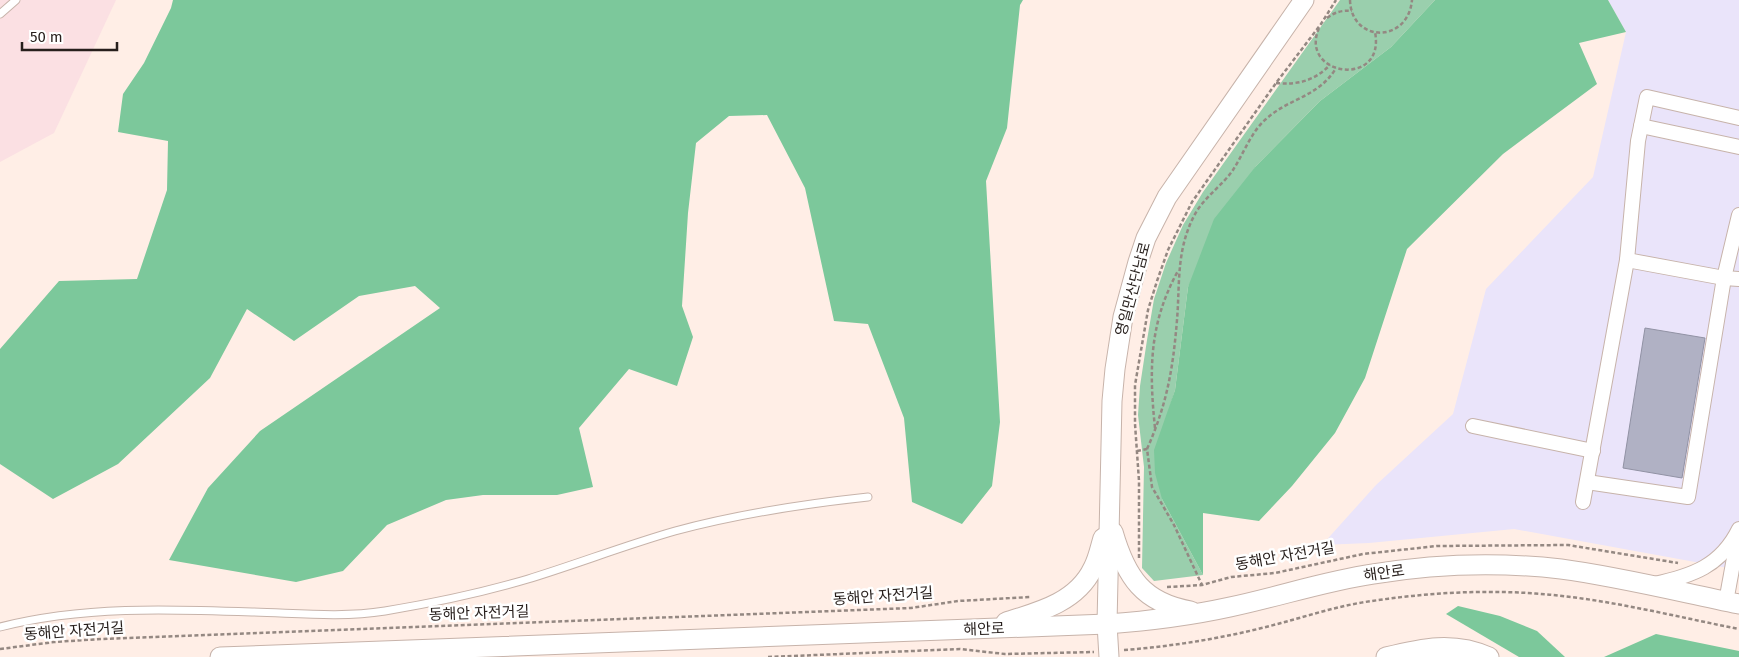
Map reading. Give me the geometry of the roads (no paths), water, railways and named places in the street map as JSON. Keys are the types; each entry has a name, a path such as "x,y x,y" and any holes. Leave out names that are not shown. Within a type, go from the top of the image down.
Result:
{"street":[{"name":"영일만산단남로","path":"1108,654 1112,401 1116,360 1125,308 1146,238 1167,197 1304,0"},
{"path":"1583,502 1627,260 1638,141 1647,97 1739,118"},
{"path":"1641,126 1739,147"},
{"path":"1587,482 1688,497 1724,278 1739,214"},
{"path":"1627,260 1724,278 1739,279"},
{"path":"1473,426 1593,451"},
{"path":"1109,518 1116,544 1131,578 1148,596 1179,609 1202,613"},
{"path":"984,629 1041,611 1062,601 1075,592 1086,581 1094,567 1109,518"},
{"path":"1649,585 1673,580 1705,568 1725,552 1739,530"},
{"path":"1732,603 1739,530"},
{"name":"해안로","path":"220,657 1107,624 1202,613 1372,574 1436,567 1503,565 1588,573 1732,603"},
{"path":"1386,657 1423,649 1451,647 1475,651 1489,657"}],"lane":[{"path":"0,14 16,0"},
{"path":"0,627 49,616 101,612 212,611 347,615 383,611 492,589 676,531 776,508 868,498"}]}
